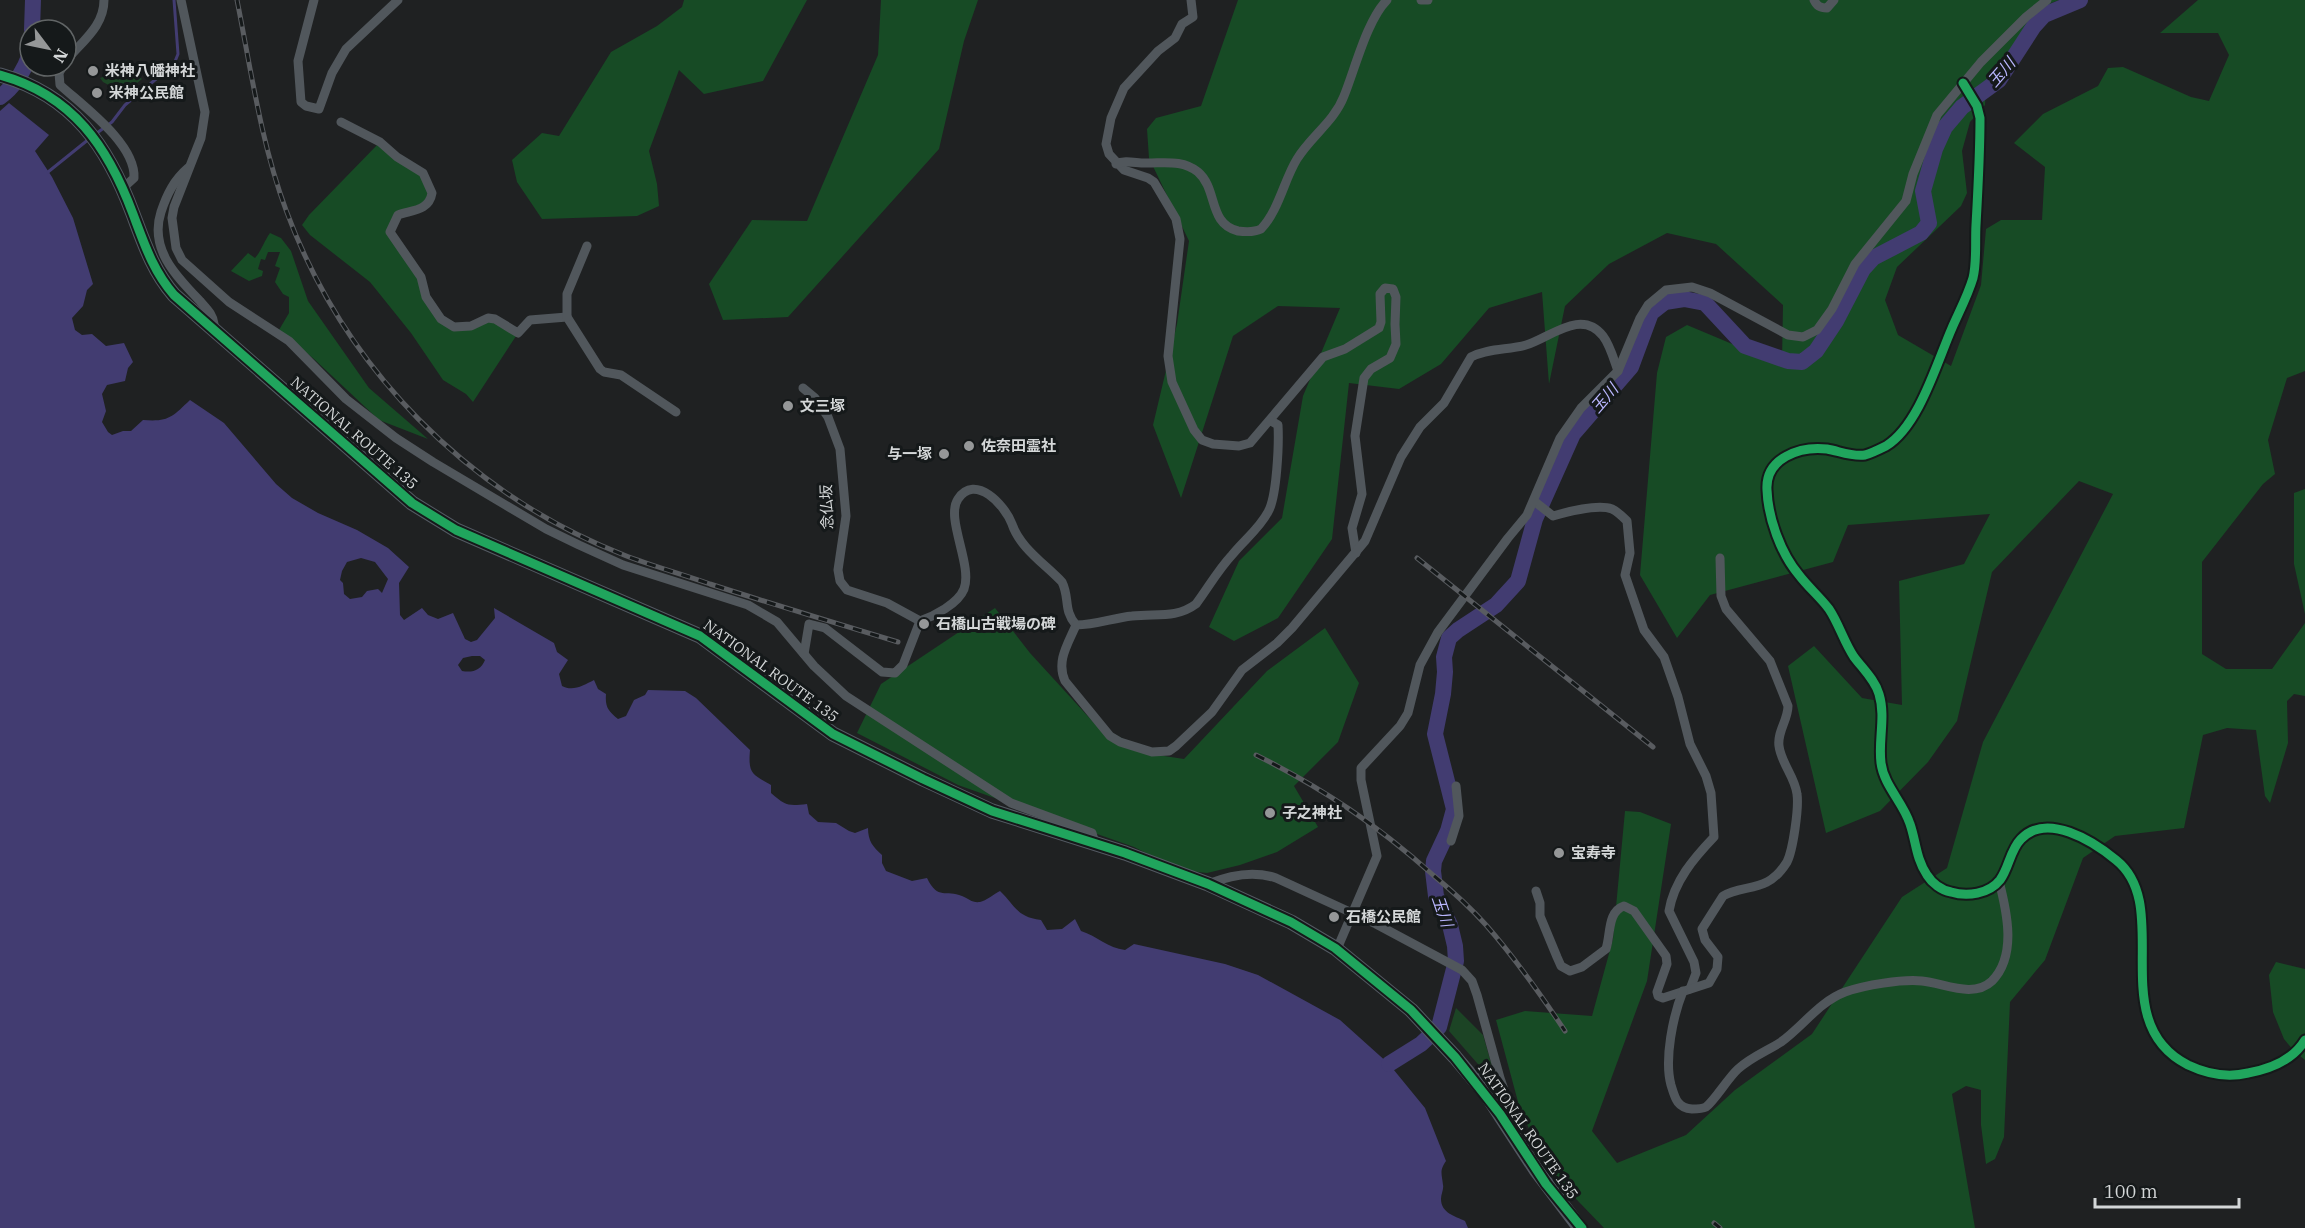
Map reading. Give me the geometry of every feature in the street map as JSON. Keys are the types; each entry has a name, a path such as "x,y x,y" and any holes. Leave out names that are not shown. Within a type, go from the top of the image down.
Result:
{"highway":[{"name":"NATIONAL ROUTE 135","path":"3,76 43,93 76,118 96,139 123,188 148,253 160,276 179,300 393,488 438,520 475,539 700,636 833,734 896,766 992,812 1095,843 1208,884 1281,917 1341,952 1369,973 1423,1022 1445,1046 1487,1095 1536,1170 1580,1227"}],"street":[{"path":"78,48 97,24 104,0"},
{"path":"181,0 205,112 201,138 172,218 176,248 182,260 229,302 289,341 334,389 423,456 562,537 623,565 748,604 764,612 787,631 829,682 846,696 1011,803 1092,833 1095,843"},
{"path":"314,0 298,61 302,102 306,106 319,109 332,73 346,49 398,0"},
{"path":"1191,0 1193,16 1182,24 1175,38 1135,73 1124,88 1107,132 1106,144 1116,164 1124,170 1154,182 1176,219 1180,239 1168,356 1172,382 1194,430 1206,442 1239,446 1250,443 1323,357 1345,349 1379,328 1381,322 1380,294 1385,288 1393,289 1396,297 1396,344 1390,358 1371,369 1364,378 1355,436 1362,494 1352,528 1356,553"},
{"path":"1116,164 1121,161 1145,164 1178,162 1187,165 1204,178 1219,219 1225,225 1241,232 1257,231 1261,228 1298,157 1332,118 1343,98 1380,7 1387,0"},
{"path":"1420,0 1428,0"},
{"path":"1814,0 1817,5 1827,8 1834,0"},
{"path":"1341,952 1352,913 1377,856 1361,780 1361,768 1400,726 1408,713 1420,665 1438,632 1527,515 1560,438 1581,408 1618,371 1640,318 1648,305 1659,294 1673,288 1692,286 1788,335 1803,337 1817,330 1832,309 1855,264 1906,201 1913,174 1937,116 1963,82 1997,46 2047,0"},
{"path":"59,78 60,86 111,132 135,171 134,178 123,188"},
{"path":"1963,82 1977,106 1980,118 1973,278 1915,413 1891,443 1864,455 1822,449 1789,454 1782,458 1771,470 1767,489 1770,510 1789,562 1831,612 1849,649 1879,692 1883,710 1881,766 1885,779 1910,823 1923,869 1930,880 1951,892 1978,894 1999,881 2020,840 2034,830 2043,827 2064,830 2118,861 2136,885 2140,901 2144,998 2150,1022 2166,1048 2181,1061 2200,1070 2220,1075 2248,1073 2272,1067 2289,1058 2305,1040"},
{"path":"341,122 380,142 423,173 429,182 431,199 415,211 398,215 390,232 421,277 426,297 441,319 454,327 471,326 488,318 495,319 518,333 530,320 567,317"},
{"path":"190,166 174,182 166,197 159,219 159,241 167,263 210,313 214,324 212,328"},
{"path":"587,246 567,294 567,317 600,369 621,375 676,412"},
{"path":"1076,625 1061,661 1061,672 1065,681 1110,735 1120,742 1152,752 1168,751 1212,712 1242,670 1277,643 1292,628 1356,553 1369,533 1401,457 1420,427 1444,403 1471,357 1478,353 1517,348 1540,341 1578,323 1594,329 1603,337 1618,371"},
{"name":"念仏坂","path":"803,388 815,398 828,417 840,448 846,516 838,570 840,581 847,590 887,603 920,621"},
{"path":"804,654 809,624 825,628 882,672 895,673 903,665 920,621 945,608 958,598 964,589 965,576 953,510 957,500 965,491 973,488 1000,503 1009,516 1016,537 1062,582 1066,589 1067,611 1076,625 1089,626 1135,615 1174,615 1196,604 1231,555 1255,531 1269,511 1273,500 1279,436 1278,424 1271,420"},
{"path":"1534,501 1553,516 1570,511 1606,508 1613,509 1627,520 1630,554 1625,575 1644,630 1664,657 1678,697 1690,744 1706,776 1711,793 1714,837 1693,859 1683,875 1670,903 1669,911 1694,962 1696,973 1678,1004 1667,1065 1677,1104 1683,1108 1695,1110 1705,1107 1740,1067 1779,1043 1814,1011 1846,992 1902,981 1923,981 1959,989 1981,987 1989,983 2005,964 2006,956 2008,929 1999,881"},
{"path":"1536,891 1540,903 1540,916 1563,968 1573,971 1582,968 1604,952 1608,945 1615,912 1624,906 1634,911 1666,956 1667,964 1658,988 1658,996 1663,998 1709,983 1719,963 1715,951 1702,935 1703,924 1723,896 1767,882 1777,875 1786,863 1790,855 1797,804 1797,793 1779,750 1778,742 1788,714 1788,706 1770,661 1726,609 1722,597 1720,558"},
{"path":"1450,841 1459,816 1456,786"},
{"path":"1208,884 1230,875 1269,875 1298,886 1462,970 1472,981 1477,995 1513,1116 1512,1133"}],"green space":[{"path":"684,0 807,0 763,81 704,94 679,70 649,151 657,184 659,206 637,216 542,219 517,182 512,160 542,133 559,136 611,52 657,26 682,7"},
{"path":"881,0 978,0 964,41 939,149 788,317 723,320 709,284 752,220 807,221 878,55"},
{"path":"1238,0 2059,0 2051,3 1986,84 1985,105 1970,122 1962,151 1967,193 1961,206 1897,267 1885,300 1898,335 1951,366 1981,285 1986,229 2001,220 2042,220 2045,167 2014,143 2043,114 2098,86 2108,68 2123,67 2191,97 2209,101 2229,55 2218,33 2160,33 2198,0 2305,0 2305,371 2287,378 2268,440 2275,474 2263,484 2202,562 2202,654 2226,669 2272,669 2305,623 2305,696 2294,694 2287,701 2288,743 2270,803 2265,796 2256,730 2227,728 2203,735 2184,828 2115,836 2083,858 2045,960 2010,1002 2004,1137 1995,1159 1986,1164 1981,1125 1981,1090 1966,1086 1952,1094 1975,1228 1604,1228 1554,1176 1521,1113 1496,1020 1525,1011 1592,1016 1613,939 1625,811 1640,812 1671,824 1647,981 1592,1131 1617,1163 1686,1135 1735,1090 1812,1034 1902,897 1947,868 1983,742 2113,494 2079,481 1992,572 1957,721 1928,762 1880,811 1826,833 1788,666 1814,646 1862,698 1902,705 1899,581 1964,564 1990,514 1848,525 1833,562 1710,595 1677,638 1640,575 1657,373 1666,337 1687,325 1756,354 1782,361 1783,305 1716,244 1667,233 1609,264 1565,306 1549,384 1542,292 1489,308 1441,364 1399,389 1349,383 1332,539 1278,618 1234,641 1209,627 1239,561 1282,518 1303,396 1340,308 1278,306 1233,336 1181,498 1153,425 1177,324 1189,241 1149,158 1147,129 1156,118 1201,106"},
{"path":"128,67 142,79 116,100 111,98 114,88 100,78"},
{"path":"380,142 416,167 431,199 405,212 390,232 408,256 426,297 454,327 488,318 518,333 473,402 466,394 443,380 411,333 370,282 310,235 302,225"},
{"path":"270,233 281,238 291,251 308,301 369,388 428,439 379,420 314,359 279,330 289,313 289,297 283,294 275,282 280,268 275,266 280,252 268,252 265,260 261,259 258,269 263,271 262,276 249,281 231,271 248,253 255,258"},
{"path":"2305,489 2305,614 2294,564 2294,493"},
{"path":"995,608 1030,653 1094,723 1151,754 1184,759 1267,671 1325,628 1359,683 1338,742 1294,786 1318,827 1277,852 1240,865 1207,873 1180,870 1134,847 958,785 857,733 881,684"},
{"path":"2276,962 2305,969 2305,1060 2284,1039 2273,1012 2269,975"},
{"path":"1456,1008 1483,1035 1498,1087 1449,1031"}],"shaded area":[{"path":"9,103 49,135 35,151 52,177 73,218 93,284 87,290 83,306 72,318 75,330 82,335 92,334 106,346 124,343 133,362 128,368 125,381 107,385 102,394 106,411 102,422 108,432 112,435 131,431 143,420 165,419 179,411 190,400 224,423 276,484 292,498 388,548 409,567 399,583 400,615 404,620 422,608 428,615 438,619 453,613 465,639 471,642 477,640 495,618 494,608 554,643 557,652 568,660 559,674 562,686 574,688 594,680 598,689 606,694 608,708 618,719 626,716 634,700 645,695 648,690 685,691 696,698 750,750 751,769 755,775 771,785 771,793 788,804 807,804 809,814 818,822 836,823 855,833 868,828 870,840 882,855 882,863 886,871 912,881 927,878 939,892 956,894 975,902 980,902 1000,891 1021,913 1041,920 1047,930 1062,929 1075,919 1081,931 1119,949 1125,950 1134,944 1225,964 1258,975 1340,1020 1389,1064 1425,1108 1446,1161 1442,1170 1443,1208 1465,1221 1468,1228 0,1228 0,111","holes":["361,558 375,562 388,579 382,593 378,589 367,591 362,597 350,599 344,594 343,583 340,580 342,571 347,562","480,656 485,660 476,670 462,671 458,665 463,658"]}],"waterway":[{"path":"32,18 33,0"},
{"path":"97,133 112,122 125,105 174,64 178,54 174,0"},
{"name":"玉川","path":"1389,1064 1421,1044 1439,1027 1456,961 1450,925 1436,896 1433,871 1434,861 1448,831 1454,809 1435,734 1443,694 1444,657 1449,638 1496,605 1518,581 1535,519 1573,434 1631,367 1651,313 1665,302 1684,299 1705,303 1745,346 1788,361 1802,362 1816,351 1836,321 1863,269 1873,258 1921,233 1929,223 1923,191 1935,149 1945,127 1962,107 1999,80 2034,26 2044,15 2080,0"},
{"path":"0,97 18,78"},
{"path":"48,172 89,139"}],"railway":[{"path":"237,0 257,106 277,185 311,268 341,322 377,373 418,419 464,461 514,498 567,529 645,563 898,642"},
{"path":"1417,558 1653,747"},
{"path":"1256,755 1327,794 1349,809 1391,840 1453,893 1480,918 1507,950 1565,1031"},
{"path":"1714,1223 1720,1228"}],"cycle path":[{"path":"0,75 26,84 48,96 68,110 84,127 112,167 150,256 160,276 174,295 412,503 456,530 700,636 833,734 923,779 992,811 1125,853 1208,884 1291,922 1335,948 1411,1010 1455,1057 1500,1114 1546,1184 1582,1228"},
{"path":"1963,83 1977,106 1980,118 1975,265 1966,297 1926,392 1898,437 1886,446 1865,455 1850,455 1817,449 1796,452 1778,462 1768,479 1767,490 1770,512 1777,535 1792,566 1829,609 1850,651 1877,689 1882,711 1880,754 1883,771 1907,816 1923,869 1934,883 1944,890 1957,893 1971,894 1984,891 2000,880 2017,843 2032,831 2044,828 2070,832 2095,845 2116,860 2133,881 2140,906 2143,994 2149,1021 2163,1046 2195,1068 2210,1073 2232,1075 2273,1066 2294,1053 2305,1040"}],"place":[{"name":"米神八幡神社","path":"93,71"},
{"name":"米神公民館","path":"97,93"},
{"name":"文三塚","path":"788,406"},
{"name":"佐奈田霊社","path":"969,446"},
{"name":"与一塚","path":"944,454"},
{"name":"石橋山古戦場の碑","path":"924,624"},
{"name":"子之神社","path":"1270,813"},
{"name":"宝寿寺","path":"1559,853"},
{"name":"石橋公民館","path":"1334,917"}]}
